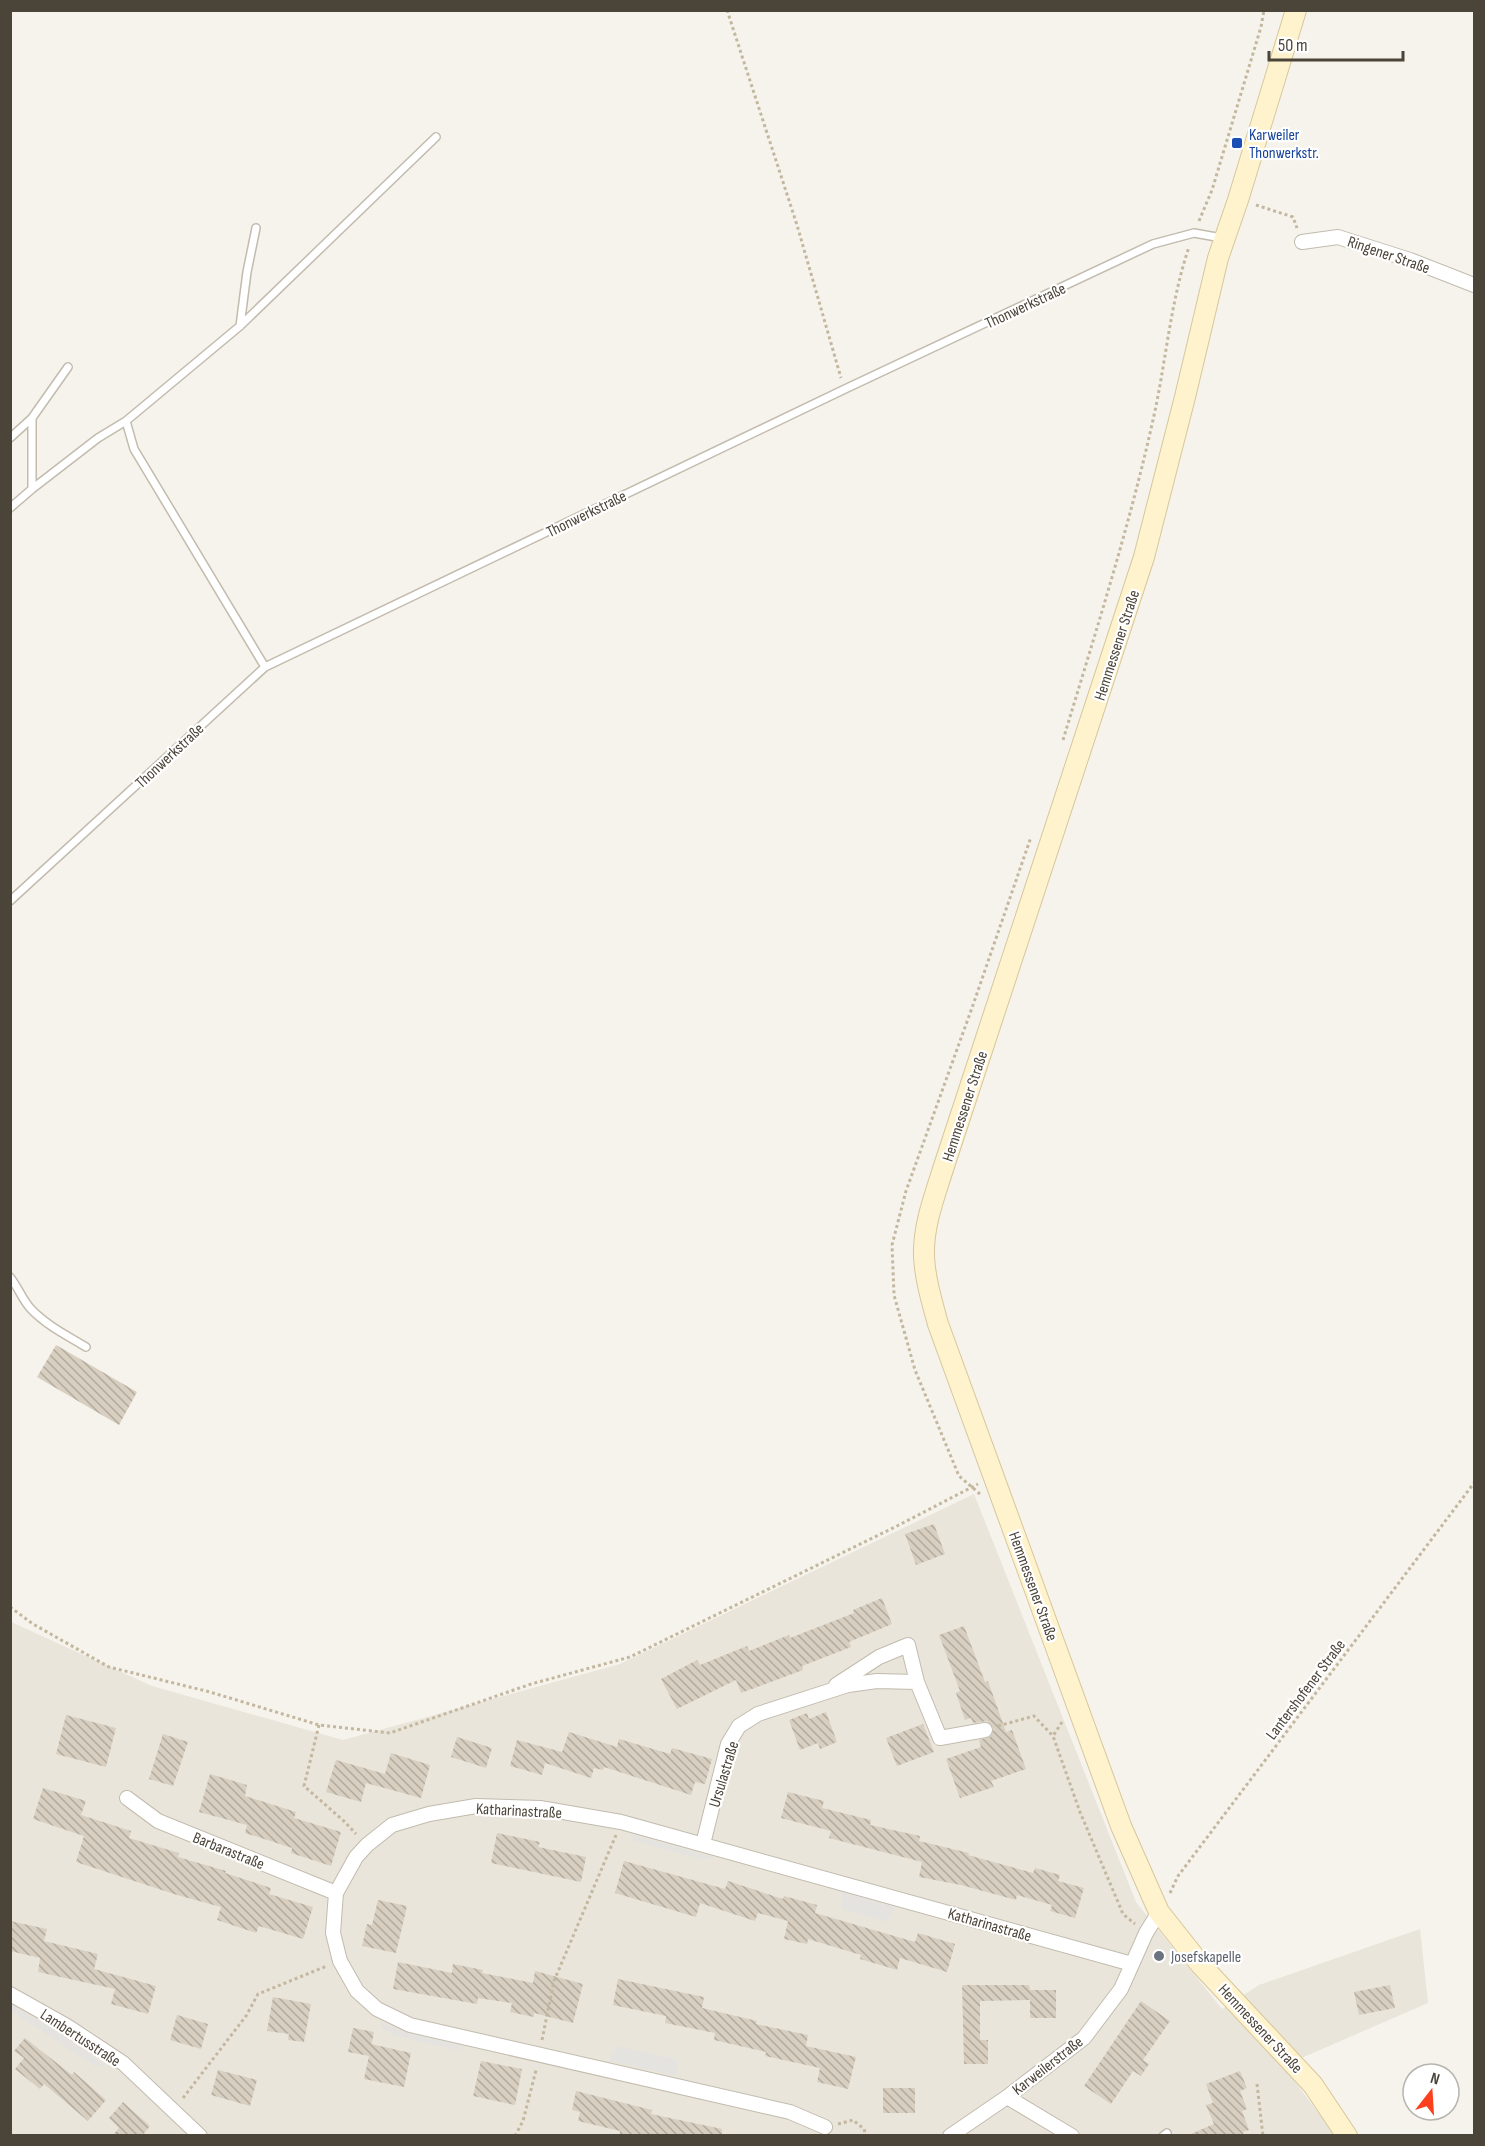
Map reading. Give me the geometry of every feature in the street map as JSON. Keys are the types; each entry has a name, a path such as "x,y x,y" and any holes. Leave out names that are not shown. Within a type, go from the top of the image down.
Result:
{"main road":[{"name":"Hemmessener Straße","path":"1296,10 1206,303 1185,398 1144,557 944,1166 926,1231 924,1256 928,1289 938,1324 1121,1826 1159,1912 1201,1965 1313,2085 1347,2136"}],"street":[{"name":"Ringener Straße","path":"1302,242 1338,237 1410,260 1474,285"},
{"name":"Ursulastraße","path":"826,1691 879,1657 908,1645 917,1682 940,1738 985,1730"},
{"name":"Ursulastraße","path":"703,1844 728,1744 739,1726 758,1714 826,1691 877,1680 917,1682"},
{"name":"Barbarastraße","path":"127,1798 158,1821 336,1893"},
{"name":"Katharinastraße","path":"825,2127 790,2112 410,2025 377,2009 357,1991 340,1961 333,1933 336,1893 356,1857 392,1825 429,1814 476,1806 540,1808 621,1822 1132,1964"},
{"name":"Karweilerstraße","path":"950,2136 1007,2097 1084,2038 1120,1989 1146,1933 1159,1912"},
{"name":"Lambertusstraße","path":"10,1994 67,2026 123,2063 200,2136"},
{"path":"1007,2097 1072,2136"}],"lane":[{"path":"10,508 98,438 126,421 240,326 436,137"},
{"path":"240,326 256,228"},
{"name":"Thonwerkstraße","path":"10,901 265,667 844,389 1153,244 1194,233 1224,239"},
{"path":"10,438 32,418 68,367"},
{"path":"32,418 32,489"},
{"path":"126,421 134,449 265,667"},
{"path":"10,1277 29,1307 42,1320 86,1347"}],"path":[{"path":"727,10 797,225 844,389"},
{"path":"1194,233 1212,190 1262,27 1264,10"},
{"path":"1212,190 1293,217 1302,242"},
{"path":"10,1607 33,1624 109,1667 210,1692 319,1725 390,1733 531,1683 630,1657 897,1526 971,1486 994,1478"},
{"name":"Lantershofener Straße","path":"1159,1912 1178,1876 1474,1483"},
{"path":"971,1486 984,1497"},
{"path":"1053,1736 1062,1724 1061,1712"},
{"path":"985,1730 1034,1716 1053,1736 1080,1812 1123,1914 1146,1933"},
{"path":"319,1725 304,1786 345,1822"},
{"path":"543,2030 554,1982 621,1822"},
{"path":"186,2095 246,2016 258,1994 314,1971"},
{"path":"1257,2084 1263,2136"},
{"path":"516,2136 523,2121 532,2085"},
{"path":"825,2127 853,2120 864,2128 866,2136"}],"shaded area":[{"path":"974,1494 1136,1902 1222,2009 1259,1985 1420,1929 1428,2003 1283,2066 1335,2135 11,2136 11,1622 152,1686 343,1740 620,1664"},
{"path":"629,1834 715,1857 703,1860 634,1841"},
{"path":"842,1892 896,1907 887,1922 842,1909"},
{"path":"10,2004 59,2032 105,2065 96,2067 11,2011"},
{"path":"380,2022 411,2033 465,2046 457,2050 396,2036 382,2029"},
{"path":"616,2046 677,2059 677,2076 609,2061"}],"building":[{"path":"56,1345 137,1392 119,1425 37,1377"},
{"path":"934,1524 945,1554 916,1565 905,1534"},
{"path":"882,1598 892,1624 849,1642 851,1647 802,1666 803,1670 741,1693 736,1680 677,1709 661,1679 697,1660 700,1665 747,1646 749,1651 789,1635 790,1638 854,1613 853,1610"},
{"path":"964,1626 985,1682 988,1681 1006,1732 1012,1730 1026,1769 991,1781 994,1787 960,1798 946,1759 981,1747 979,1740 990,1737 994,1729 987,1721 973,1723 971,1718 965,1720 956,1693 960,1691 939,1635"},
{"path":"826,1712 837,1742 820,1749 818,1743 800,1750 789,1720 807,1713 809,1719"},
{"path":"66,1715 116,1728 106,1767 56,1754"},
{"path":"923,1724 934,1752 897,1766 886,1738"},
{"path":"569,1732 617,1747 619,1739 670,1754 672,1748 712,1759 705,1784 695,1782 691,1795 604,1767 603,1770 594,1768 591,1778 545,1763 542,1775 510,1766 517,1740 562,1752"},
{"path":"163,1734 188,1742 173,1786 149,1779"},
{"path":"457,1737 492,1748 486,1768 451,1757"},
{"path":"391,1753 430,1765 421,1798 366,1783 361,1802 326,1792 336,1760 385,1774"},
{"path":"210,1774 247,1785 245,1796 296,1812 294,1818 341,1832 331,1866 291,1853 292,1848 245,1833 247,1825 199,1812"},
{"path":"43,1788 86,1801 81,1815 131,1831 129,1838 179,1853 178,1857 226,1871 225,1873 271,1888 269,1894 313,1907 303,1939 259,1926 256,1933 217,1920 221,1907 76,1862 84,1836 33,1819"},
{"path":"788,1792 824,1801 822,1808 871,1820 870,1825 920,1836 919,1841 969,1853 968,1855 1033,1873 1035,1868 1060,1875 1058,1881 1084,1888 1075,1918 1050,1911 1052,1905 1017,1895 1016,1900 961,1885 919,1877 922,1862 829,1838 831,1831 781,1818"},
{"path":"497,1833 540,1842 538,1847 586,1857 581,1882 491,1863"},
{"path":"624,1861 725,1889 728,1881 783,1899 784,1896 817,1905 815,1913 915,1942 918,1933 955,1944 947,1972 900,1958 897,1970 860,1959 861,1955 808,1939 807,1944 784,1939 788,1921 758,1913 755,1921 700,1903 696,1917 615,1893"},
{"path":"378,1900 407,1906 396,1953 362,1946 367,1924 372,1925"},
{"path":"10,1921 47,1929 44,1941 98,1954 94,1969 156,1986 148,2014 111,2004 115,1989 38,1972 40,1958 10,1951"},
{"path":"398,1962 452,1973 453,1964 483,1970 482,1973 533,1983 535,1971 583,1984 573,2023 534,2013 534,2017 510,2012 512,2003 478,1998 477,2004 393,1989"},
{"path":"618,1979 704,1997 702,2008 757,2021 756,2024 808,2035 806,2046 856,2057 848,2089 817,2082 820,2068 765,2056 766,2052 714,2040 715,2033 665,2023 666,2016 613,2005"},
{"path":"962,1985 1029,1985 1030,1990 1056,1990 1056,2018 1030,2018 1030,2000 980,2001 980,2040 988,2040 988,2064 964,2064"},
{"path":"1390,1985 1395,2008 1359,2015 1354,1992"},
{"path":"273,1997 311,2004 304,2042 288,2040 289,2034 267,2031"},
{"path":"1141,2001 1170,2021 1143,2060 1149,2064 1141,2076 1133,2071 1111,2104 1084,2086"},
{"path":"177,2015 208,2024 201,2049 170,2040"},
{"path":"353,2028 374,2032 372,2044 411,2053 404,2087 364,2079 369,2056 348,2052"},
{"path":"25,2038 72,2075 74,2072 106,2100 88,2121 44,2084 40,2089 15,2069 24,2058 14,2051"},
{"path":"481,2061 522,2069 515,2105 473,2096"},
{"path":"218,2070 257,2080 250,2106 211,2095"},
{"path":"1240,2071 1247,2088 1240,2091 1247,2109 1242,2111 1249,2130 1243,2132 1244,2136 1186,2136 1214,2124 1206,2105 1213,2103 1206,2084"},
{"path":"883,2088 915,2088 915,2113 883,2113"},
{"path":"576,2091 652,2110 651,2114 722,2129 722,2136 619,2136 620,2131 578,2121 580,2112 572,2110"},
{"path":"123,2102 150,2126 142,2136 112,2136 119,2128 109,2118"}],"place":[{"name":"Karweiler Thonwerkstr.","path":"1237,143"},
{"name":"Josefskapelle","path":"1159,1956"}]}
